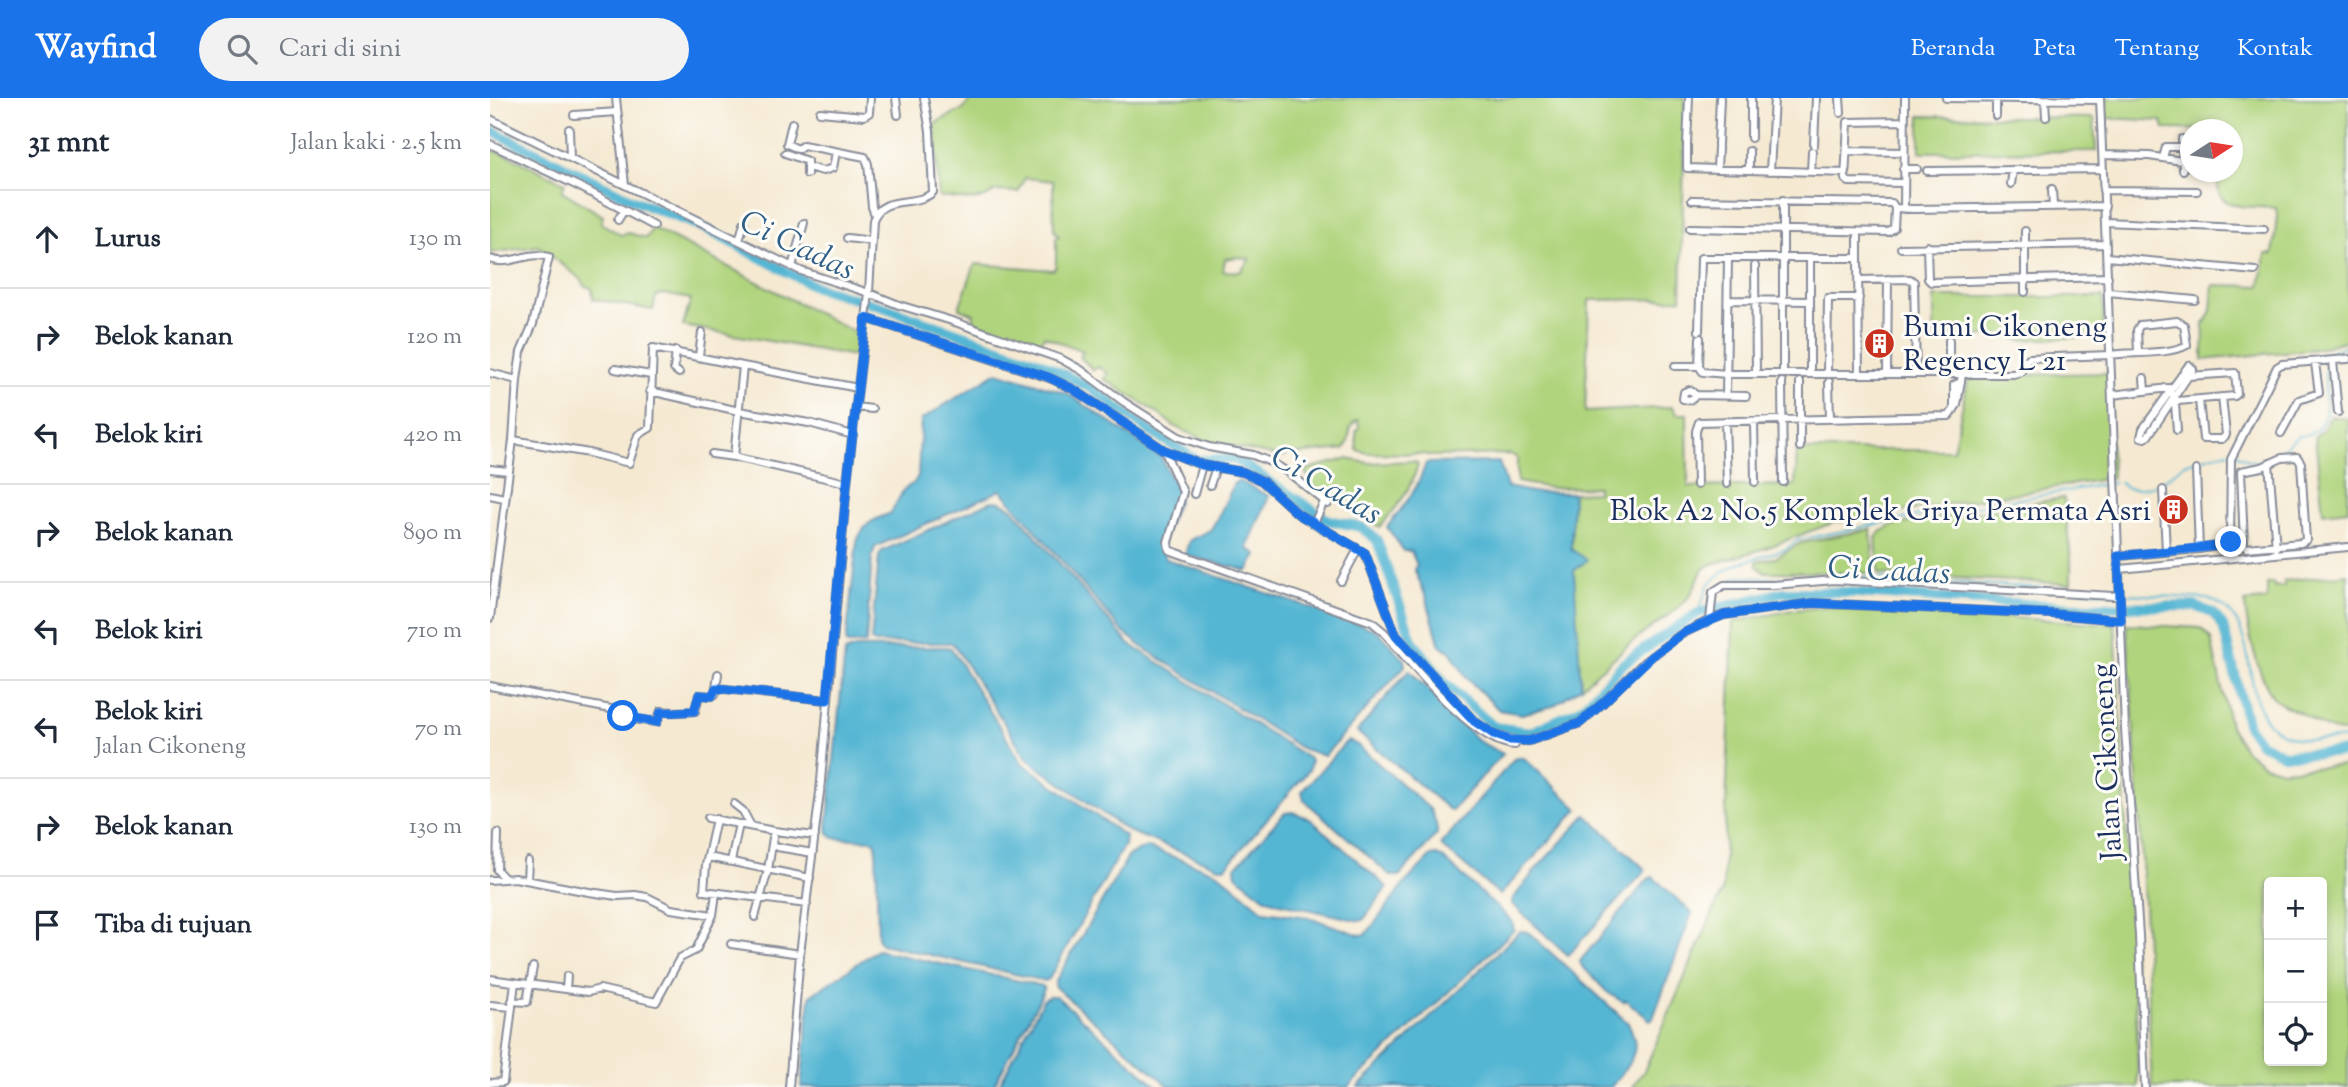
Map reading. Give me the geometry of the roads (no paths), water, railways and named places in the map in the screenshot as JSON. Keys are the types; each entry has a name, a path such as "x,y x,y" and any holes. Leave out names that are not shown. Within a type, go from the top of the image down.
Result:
{"street":[{"path":"616,98 625,185"},
{"path":"820,111 867,115 870,98"},
{"path":"896,98 898,115"},
{"path":"874,215 898,201 926,198 933,192 930,131 924,98"},
{"path":"1689,98 1686,167 1846,173"},
{"path":"1717,169 1720,98"},
{"path":"1751,98 1751,138"},
{"path":"1770,171 1773,98"},
{"path":"1811,172 1816,98"},
{"path":"1840,98 1841,113"},
{"path":"1904,209 1905,98"},
{"path":"1946,98 2100,99"},
{"path":"1996,99 1996,116"},
{"name":"Jalan Cikoneng","path":"2100,99 2125,729 2135,857 2145,1087"},
{"path":"2045,100 2046,117"},
{"path":"574,115 617,112"},
{"path":"490,120 792,267 1061,359 1179,437 1209,447 1252,455 1289,473 1326,503 1317,518"},
{"path":"1903,183 1849,182 1845,179 1849,121 1904,121"},
{"path":"792,123 782,156 806,160 808,170 823,171 833,169 836,152"},
{"path":"569,129 570,158"},
{"path":"490,144 654,226"},
{"path":"787,144 798,149 802,145 863,156 866,159 874,215 869,295 847,483 789,1087"},
{"path":"2163,158 2166,147 2180,144"},
{"path":"1749,151 1749,170"},
{"path":"1847,151 1904,152"},
{"path":"2103,155 2180,161"},
{"path":"1903,169 1917,169"},
{"path":"1927,171 2103,169"},
{"path":"2011,184 2013,170"},
{"path":"2052,189 2053,207"},
{"path":"2104,190 2197,191"},
{"path":"1690,228 1892,232 1894,228 1895,208 1892,203 1692,200"},
{"path":"1783,200 1783,482"},
{"path":"1895,208 2105,206"},
{"path":"2025,208 2025,216"},
{"path":"618,220 624,210"},
{"path":"2105,222 2263,229"},
{"path":"739,241 744,223"},
{"path":"792,267 804,223"},
{"path":"2025,231 2025,292"},
{"path":"1858,232 1859,374"},
{"path":"847,238 872,241"},
{"path":"1901,248 2106,244"},
{"path":"1927,246 1929,281 2108,277"},
{"path":"490,260 504,262 538,254 549,257 533,324 521,352 513,440 490,618"},
{"path":"1810,257 1810,374"},
{"path":"2108,257 2255,271"},
{"path":"1726,395 1728,258"},
{"path":"1858,258 1700,259 1699,366 1703,372 1783,378 1827,373 1949,374 1961,378 2019,373 2029,358 2110,355 2185,347 2184,325 2177,321 2140,326 2137,330 2138,352"},
{"path":"1755,266 1756,374"},
{"path":"1888,279 1888,374"},
{"path":"1859,280 1910,279 1914,282 1916,373"},
{"path":"2108,292 2195,300"},
{"path":"1827,373 1828,298 1859,298"},
{"path":"1728,300 1810,300"},
{"path":"866,317 1060,382 1164,450 1202,465 1243,472 1262,481 1289,506 1317,518 1368,556 1396,635 1474,721 1495,735 1510,740 1529,741 1580,723 1644,662 1680,635 1710,618 1724,615 1812,603 2121,619"},
{"path":"699,356 702,331"},
{"path":"1949,340 1949,374"},
{"path":"513,440 629,463 638,435 650,428 653,348 858,388"},
{"path":"676,351 674,368 679,373"},
{"path":"2118,556 2229,545 2231,459 2278,366 2348,359"},
{"path":"2328,361 2337,412"},
{"path":"2281,433 2299,400 2319,393 2315,363"},
{"path":"2174,392 2148,436 2141,437 2143,429 2174,392 2188,376 2193,369 2189,365 2174,392"},
{"path":"734,457 743,366"},
{"path":"1675,366 1699,366"},
{"path":"615,369 651,375"},
{"path":"490,373 517,380"},
{"path":"2112,395 2146,391 2174,392 2199,400 2237,394 2235,373 2188,376"},
{"path":"1698,485 1697,424 1703,421 1949,416 1954,413 1954,385 1961,378"},
{"path":"2144,378 2146,391"},
{"path":"1800,382 1800,447"},
{"path":"1829,382 1830,419"},
{"path":"650,391 739,411 809,422 853,435"},
{"path":"2174,392 2178,430"},
{"path":"1696,395 1746,396"},
{"path":"2192,440 2222,439 2225,436 2222,397"},
{"path":"2199,400 2203,439"},
{"path":"856,407 872,410"},
{"path":"1725,421 1727,484"},
{"path":"1754,421 1755,482"},
{"path":"1164,450 1183,492 1168,542 1169,550 1372,622 1476,729 1490,738 1514,745"},
{"path":"712,454 847,483"},
{"path":"2282,458 2300,459 2307,536 2302,543 2248,548 2244,545 2240,474 2242,470 2262,467 2269,463 2282,458"},
{"path":"2269,463 2277,554"},
{"path":"1194,494 1202,465"},
{"path":"1210,485 1216,467"},
{"path":"490,469 508,471"},
{"path":"2196,470 2199,549"},
{"path":"2163,490 2166,551"},
{"path":"490,495 504,498"},
{"path":"2120,569 2348,547"},
{"path":"1341,582 1358,549"},
{"path":"1710,618 1711,596 1715,589 1724,585 1773,585 1835,580 2121,597"},
{"path":"490,686 593,705 619,711 624,718 655,722 661,712 678,714 694,711 699,695 712,696 718,674"},
{"path":"716,688 827,700"},
{"path":"734,804 743,811 751,825"},
{"path":"807,904 761,900 703,890 712,819 815,836"},
{"path":"731,861 739,824"},
{"path":"755,918 768,870 774,831"},
{"path":"498,833 494,851 498,872 505,879"},
{"path":"776,847 813,852"},
{"path":"708,857 810,878"},
{"path":"527,880 528,861"},
{"path":"490,880 527,880 617,896 635,895 647,897 671,909 713,915"},
{"path":"490,979 589,992 600,989 656,1002 680,958 696,950 713,915 716,893"},
{"path":"731,944 800,954"},
{"path":"490,1005 527,1002 533,967"},
{"path":"566,989 567,976"},
{"path":"490,1083 503,1082 515,982"}],"water":[{"path":"997,372 1067,393 1161,457 1178,493 1178,501 1163,546 1166,559 1373,629 1380,633 1404,660 1405,666 1324,756 1301,748 1145,649 1123,632 1001,490 875,547 866,643 846,642 857,541 870,522 891,513 904,489 914,483 918,476 921,420"},
{"path":"1499,462 1507,487 1532,492 1573,493 1571,549 1587,560 1574,571 1581,687 1553,706 1522,714 1499,710 1467,678 1450,651 1440,646 1426,597 1414,569 1417,565 1411,551 1404,551 1387,527 1415,489 1426,463"},
{"path":"1239,481 1269,496 1247,548 1257,554 1248,571 1185,555 1189,541 1210,530 1234,483"},
{"path":"992,501 1012,508 1128,643 1311,760 1309,770 1226,867 1219,867 1128,831 1031,762 951,643 875,643 871,640 879,556 882,551"},
{"path":"855,648 951,648 1022,763 1125,836 1124,845 1049,979 1045,981 882,944 878,940 876,843 873,840 833,838 828,833 845,652"},
{"path":"1409,670 1478,741 1503,754 1451,811 1357,732"},
{"path":"1349,741 1356,744 1430,809 1434,818 1437,834 1399,876 1391,876 1304,800 1302,791"},
{"path":"1524,758 1578,809 1500,895 1440,845 1514,759"},
{"path":"1293,812 1310,819 1387,887 1364,919 1360,921 1276,902 1264,897 1236,875 1235,868 1278,820 1285,813"},
{"path":"1586,815 1645,869 1568,955 1512,904 1512,900"},
{"path":"1146,847 1218,873 1264,911 1308,917 1360,935 1366,934 1405,883 1431,856 1437,855 1512,921 1514,930 1348,1087 1170,1087 1055,987 1055,982 1129,855"},
{"path":"1653,877 1692,913 1650,1020 1626,1000 1623,1002 1607,992 1580,961 1648,879"},
{"path":"1520,931 1528,932 1628,1023 1635,1042 1634,1050 1629,1064 1611,1087 1358,1087"},
{"path":"877,950 1043,986 1041,996 993,1087 801,1087 810,996"},
{"path":"1056,996 1158,1087 998,1087 1043,1000"}],"waterway":[{"name":"Ci Cadas","path":"490,130 633,200 702,227 816,287 886,308 1039,362 1091,388 1151,432 1197,460 1235,459 1328,520 1361,527 1377,540 1412,640 1445,683 1494,727 1531,732 1581,709 1624,663 1698,613 1783,592 1843,592 2074,607 2194,606 2213,613 2223,626 2248,727 2260,743 2284,755 2348,752"},
{"path":"2325,357 2327,352 2348,346"},
{"path":"2236,454 2259,462 2280,451 2298,436 2310,434 2319,428 2326,414 2325,362"},
{"path":"2119,482 2126,488 2137,489 2160,484 2184,464 2224,452 2230,453"},
{"path":"1698,613 1708,585 1724,571 1740,563 1786,549 1798,540 1918,516 2114,483"},
{"path":"1731,580 1739,577 1786,579 1838,576 2111,592"},
{"path":"2129,594 2207,599 2226,608 2238,624 2259,705 2268,722 2283,734 2299,739 2348,738"}],"place":[{"name":"Bumi Cikoneng Regency L 21","path":"1880,343"},
{"name":"Blok A2 No.5 Komplek Griya Permata Asri","path":"2174,510"}]}
